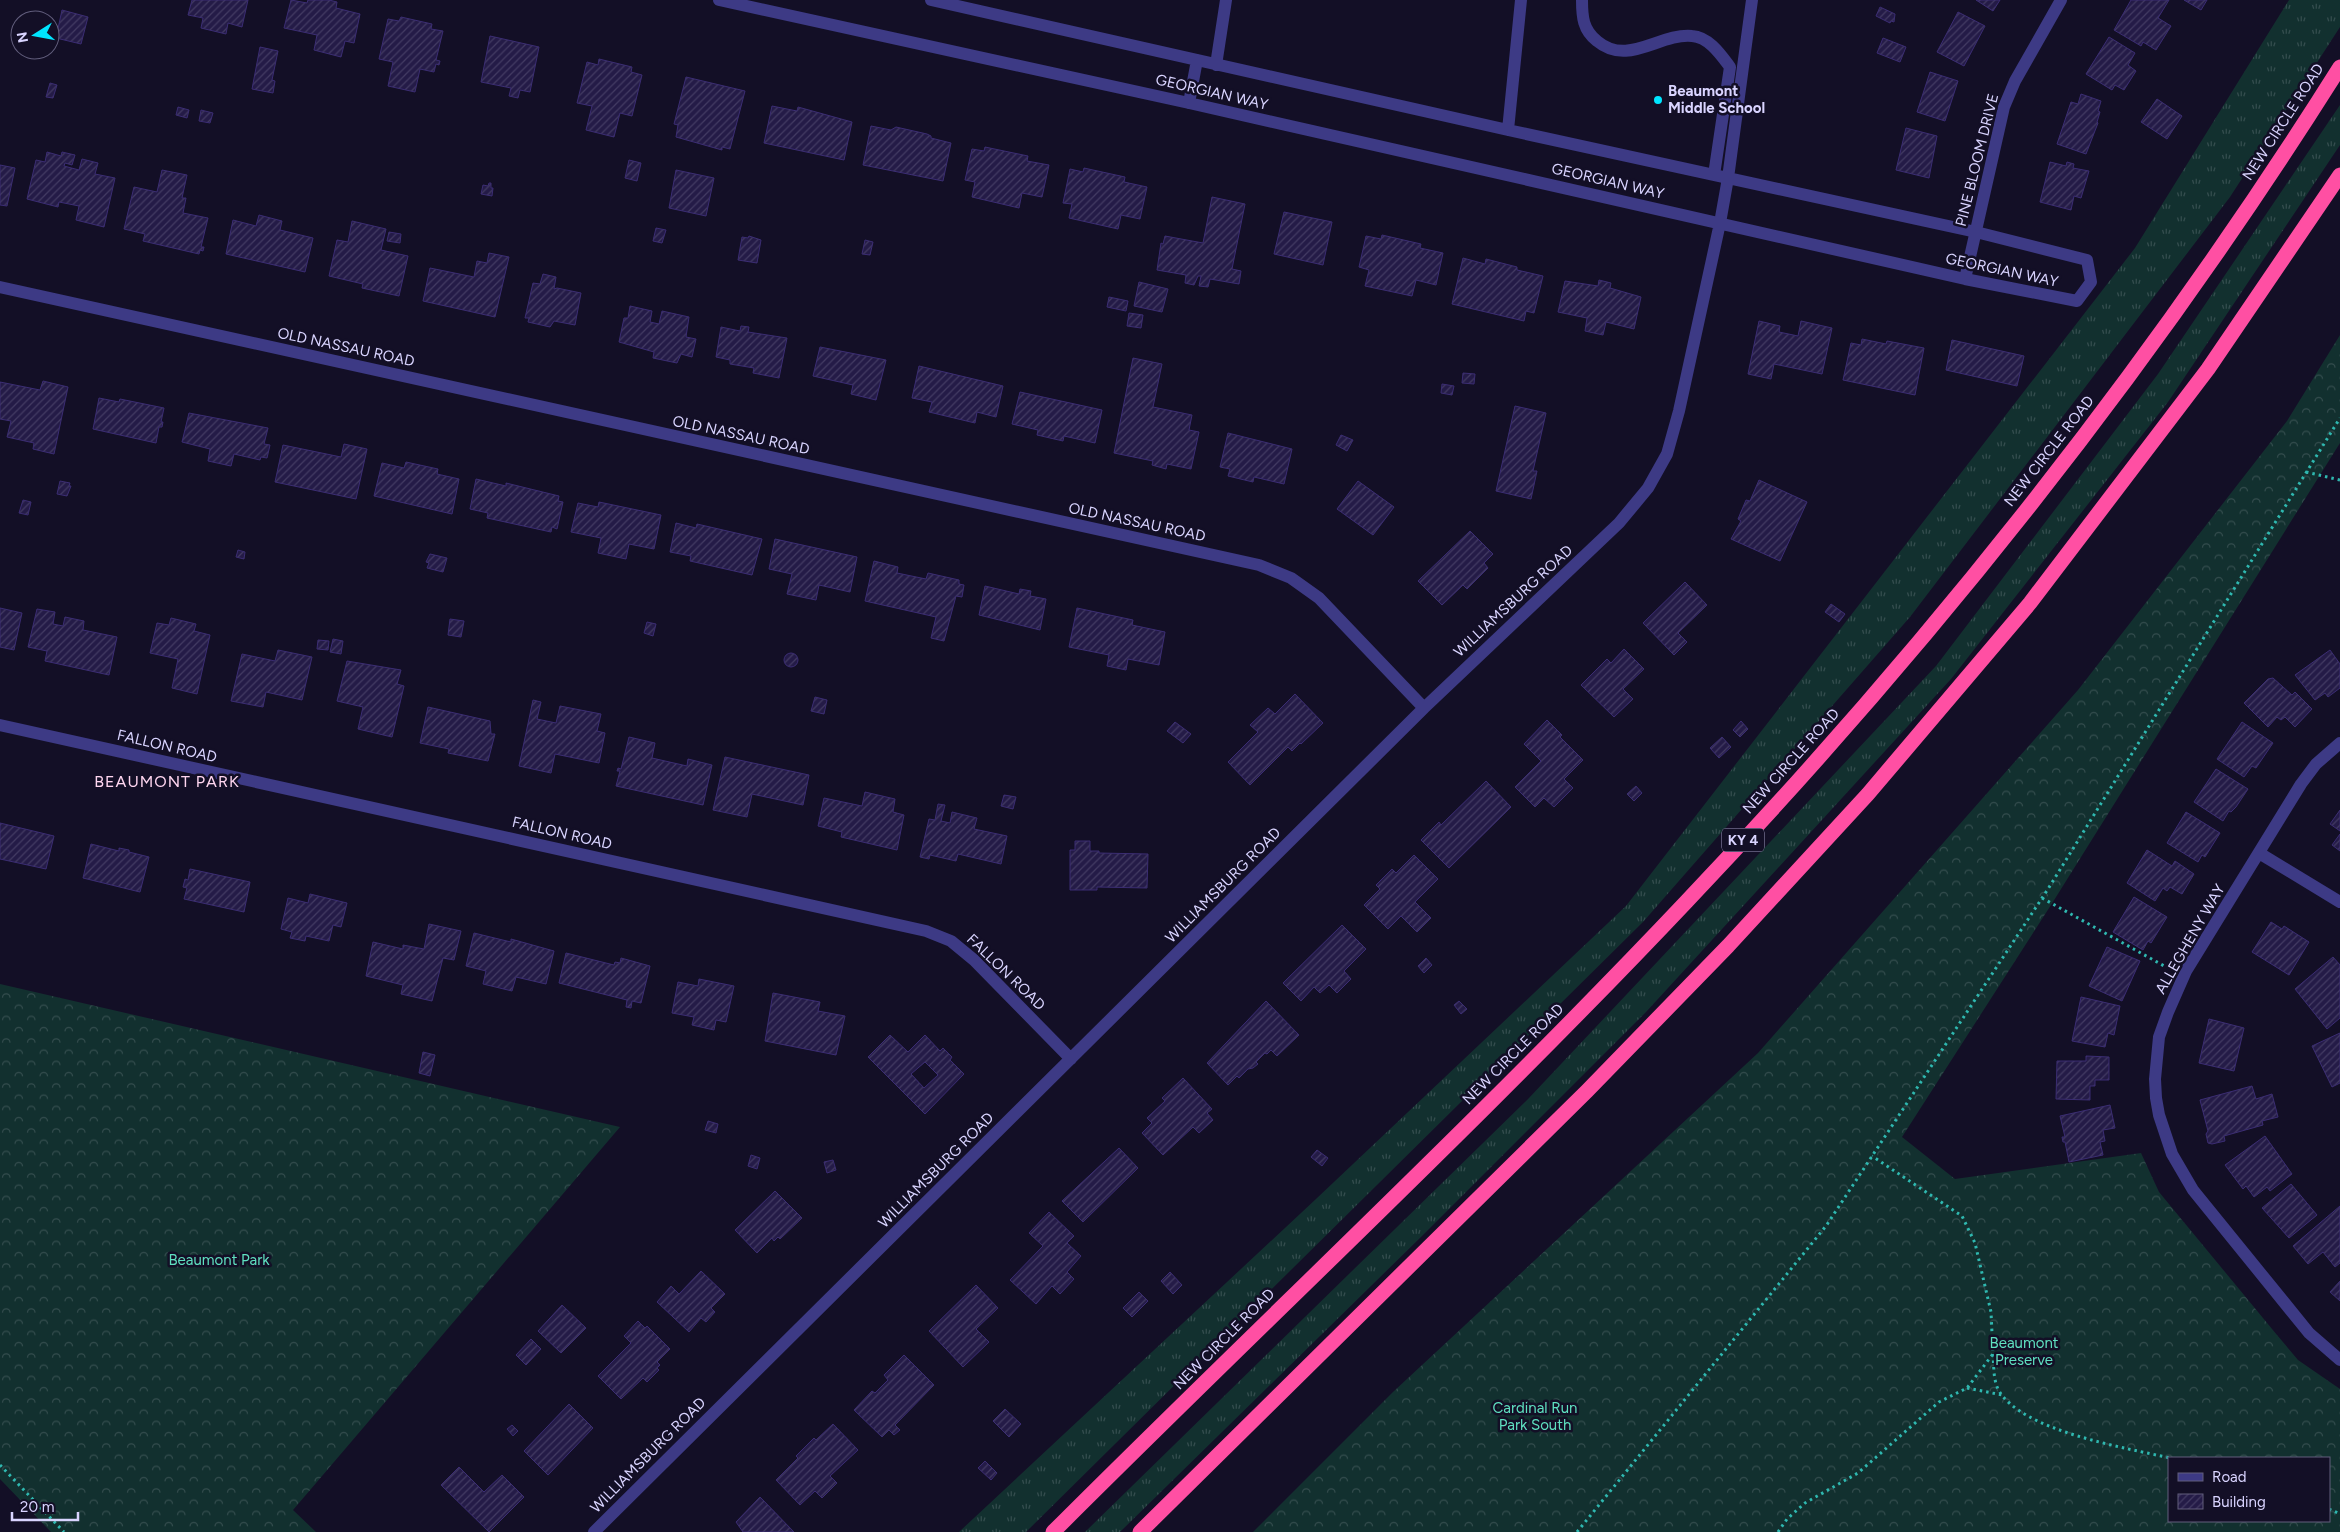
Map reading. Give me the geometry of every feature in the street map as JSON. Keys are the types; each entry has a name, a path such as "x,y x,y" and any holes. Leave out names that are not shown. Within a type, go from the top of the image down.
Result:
{"highway":[{"name":"NEW CIRCLE ROAD","path":"1053,1532 1558,1035 1688,900 1814,762 1938,619 2116,392 2208,265 2303,126 2340,67"},
{"path":"1140,1532 1587,1091 1728,946 1868,794 2030,603 2208,369 2340,175"}],"street":[{"name":"GEORGIAN WAY","path":"719,0 1189,103 1965,279 2077,301 2092,282 2087,260 1976,232 1508,130 931,0"},
{"path":"1216,65 1226,0"},
{"path":"1508,130 1520,0"},
{"path":"1582,0 1582,19 1588,34 1602,46 1623,52 1644,48 1672,38 1694,35 1714,46 1730,67 1714,175"},
{"name":"WILLIAMSBURG ROAD","path":"594,1532 1424,708 1619,523 1648,488 1667,454 1679,411 1720,223 1728,178 1752,0"},
{"name":"PINE BLOOM DRIVE","path":"1965,279 2004,107 2015,81 2061,0"},
{"path":"1189,103 1197,60"},
{"name":"OLD NASSAU ROAD","path":"0,287 1260,564 1291,578 1318,598 1424,708"},
{"name":"FALLON ROAD","path":"0,725 926,931 951,941 974,960 1071,1059"},
{"name":"ALLEGHENY WAY","path":"2340,743 2316,764 2301,784 2186,971 2159,1036 2155,1079 2159,1115 2172,1154 2193,1190 2309,1332 2340,1360"},
{"path":"2259,853 2340,902"}],"path":[{"path":"1576,1532 1826,1226 2042,898 2340,418"},
{"path":"2306,472 2340,480"},
{"path":"2042,898 2166,967"},
{"path":"1872,1156 1962,1216 1975,1243 1991,1312 1994,1373 2002,1395 2020,1411 2058,1429 2168,1457"},
{"path":"1778,1532 1788,1519 1805,1503 1858,1473 1939,1402 1967,1388 1993,1354"},
{"path":"1967,1388 2002,1395"},
{"path":"0,1465 64,1532"}],"green space":[{"path":"2289,0 2340,0 2340,27 2230,197 1910,617 1643,922 1026,1532 959,1532 1626,906 2135,248"},
{"path":"2340,105 2340,145 2168,402 1951,679 1646,1012 1422,1236 1120,1532 1085,1532 1529,1098 1936,666 2158,374"},
{"path":"2340,335 2340,443 2051,905 1902,1137 1955,1179 2141,1153 2159,1192 2298,1360 2340,1389 2340,1532 1253,1532 1393,1392 1758,1053 2078,690 2287,421"},
{"name":"Beaumont Park","path":"0,984 620,1127 293,1510 316,1532 51,1532 0,1479"}],"building":[{"path":"192,0 248,0 242,27 228,23 226,34 201,28 203,18 188,15"},
{"path":"291,0 307,3 308,0 329,0 337,2 336,8 360,14 354,43 345,41 341,57 314,50 317,35 284,28"},
{"path":"1976,0 2000,0 1993,11"},
{"path":"2131,0 2169,0 2158,18 2171,26 2156,50 2143,42 2141,46 2114,30"},
{"path":"2184,0 2207,0 2201,10"},
{"path":"1880,7 1895,14 1894,22 1891,21 1890,23 1876,16"},
{"path":"62,10 88,17 81,44 60,39"},
{"path":"1958,12 1985,26 1964,66 1937,52"},
{"path":"401,17 432,24 431,29 443,31 436,60 440,61 439,65 436,64 434,72 420,69 415,92 388,86 393,62 379,59 388,19 399,21"},
{"path":"490,36 539,47 530,92 520,90 518,98 509,96 511,88 481,82"},
{"path":"2109,37 2135,53 2128,65 2136,71 2124,90 2115,85 2112,90 2086,74"},
{"path":"1883,38 1906,47 1900,62 1877,53"},
{"path":"260,47 278,51 272,80 275,81 273,93 252,89"},
{"path":"599,59 632,67 631,72 642,75 632,116 620,113 614,137 586,130 592,106 577,103 587,62 598,65"},
{"path":"1930,72 1958,81 1945,121 1917,112"},
{"path":"686,77 745,91 730,149 722,147 722,150 676,137 678,125 674,124"},
{"path":"50,83 57,85 53,98 46,97"},
{"path":"2081,94 2101,101 2098,111 2100,112 2098,123 2086,154 2057,144 2071,102 2078,104"},
{"path":"2157,99 2182,116 2167,139 2141,122"},
{"path":"772,106 797,111 798,107 852,122 844,160 764,143"},
{"path":"178,107 189,110 187,118 176,115"},
{"path":"201,110 213,113 210,123 199,121"},
{"path":"871,126 891,130 896,127 927,134 931,138 951,143 943,181 863,165"},
{"path":"1906,128 1937,136 1929,178 1896,170"},
{"path":"985,147 1028,156 1027,161 1049,165 1042,197 1022,193 1019,208 972,197 975,182 965,180 972,149 984,151"},
{"path":"47,152 61,156 62,152 75,155 72,165 65,163 64,166 79,170 82,159 98,163 95,174 115,178 104,227 76,220 79,206 59,202 58,207 27,199 36,160 45,162"},
{"path":"629,160 641,163 637,181 625,178"},
{"path":"2050,162 2066,166 2067,162 2074,164 2073,168 2089,171 2081,198 2074,196 2071,210 2040,202"},
{"path":"0,165 15,168 7,206 0,205"},
{"path":"1084,168 1125,177 1124,182 1147,187 1140,219 1121,215 1118,229 1069,218 1072,204 1063,203 1070,169 1083,172"},
{"path":"162,170 187,175 182,198 186,198 183,213 208,218 201,247 204,247 203,251 200,250 199,254 143,241 145,234 124,229 134,187 157,192"},
{"path":"676,170 714,178 706,216 669,208"},
{"path":"491,183 491,188 493,188 492,196 481,194 483,185 488,186"},
{"path":"1212,197 1245,204 1232,269 1241,271 1239,284 1210,279 1208,287 1199,286 1201,276 1198,276 1194,285 1185,283 1186,275 1157,270 1161,243 1163,244 1165,236 1203,243"},
{"path":"1284,212 1332,222 1323,265 1274,254"},
{"path":"259,215 282,221 280,230 313,238 305,272 226,254 233,220 256,226"},
{"path":"352,221 386,229 381,250 408,256 399,296 362,288 363,284 329,276 337,240 348,242"},
{"path":"656,228 666,230 662,243 653,241"},
{"path":"389,232 401,234 400,243 387,241"},
{"path":"1382,235 1421,244 1420,248 1443,253 1436,285 1416,280 1412,296 1365,286 1369,270 1359,267 1366,236 1381,239"},
{"path":"749,236 761,240 757,263 738,260 742,237 748,238"},
{"path":"865,240 873,242 870,255 862,254"},
{"path":"489,253 509,257 495,317 423,301 430,268 474,277 477,261 487,263"},
{"path":"1463,258 1485,264 1486,259 1517,267 1517,270 1543,276 1534,313 1526,311 1524,321 1452,304"},
{"path":"543,274 556,277 554,289 581,293 575,325 554,321 550,327 528,322 529,318 525,318 533,283 540,284"},
{"path":"1599,280 1611,283 1610,288 1641,297 1634,329 1606,322 1603,335 1585,331 1587,318 1558,312 1565,281 1598,286"},
{"path":"1139,282 1168,289 1162,312 1134,306"},
{"path":"1109,297 1128,301 1126,311 1107,307"},
{"path":"630,306 652,311 650,322 659,324 662,311 689,317 686,337 696,339 692,357 681,354 677,363 653,358 654,352 619,342 624,318 628,318"},
{"path":"1129,313 1143,315 1141,328 1127,326"},
{"path":"1759,321 1780,326 1779,332 1798,336 1801,321 1832,328 1822,374 1774,364 1771,379 1748,374"},
{"path":"741,326 749,327 748,332 787,338 779,378 753,373 754,368 730,364 730,360 716,357 721,327 740,331"},
{"path":"1862,339 1886,344 1887,341 1924,348 1915,395 1843,380 1851,343 1861,345"},
{"path":"1952,340 2024,356 2017,386 1946,370"},
{"path":"820,347 886,360 876,400 851,394 853,385 813,376"},
{"path":"1133,358 1162,364 1153,407 1192,415 1189,430 1199,432 1191,469 1167,464 1166,469 1152,465 1153,461 1114,453"},
{"path":"919,366 1003,386 996,417 977,412 975,423 929,412 932,402 912,398"},
{"path":"1463,373 1475,374 1474,384 1462,383"},
{"path":"43,381 68,387 54,454 33,449 34,443 7,437 11,421 0,419 0,382 40,390"},
{"path":"1442,384 1454,386 1452,395 1441,393"},
{"path":"1020,392 1102,410 1095,443 1064,436 1063,441 1037,435 1038,430 1012,424"},
{"path":"99,398 119,402 120,399 164,408 161,422 163,422 162,427 159,427 156,443 93,429"},
{"path":"1515,406 1546,413 1533,471 1537,471 1531,499 1496,491"},
{"path":"189,413 268,428 264,444 270,445 267,458 261,457 260,460 234,454 231,466 208,461 210,449 182,442"},
{"path":"1228,433 1292,449 1284,484 1254,477 1253,482 1228,476 1230,469 1220,467"},
{"path":"1341,435 1353,440 1347,451 1336,445"},
{"path":"344,444 367,449 356,499 275,482 283,445 341,457"},
{"path":"406,462 438,469 437,474 459,479 452,514 374,496 382,463 404,468"},
{"path":"476,479 506,486 506,483 559,496 558,501 563,502 557,529 552,527 551,532 487,518 488,513 470,509"},
{"path":"1759,480 1807,502 1780,561 1731,539 1741,521 1738,519 1746,500 1750,501"},
{"path":"60,481 70,483 69,486 71,486 67,496 57,494"},
{"path":"1358,481 1394,507 1373,535 1337,509"},
{"path":"23,500 31,502 28,515 19,513"},
{"path":"599,502 661,515 654,549 629,544 626,559 598,553 601,538 571,532 578,503 598,507"},
{"path":"676,523 696,528 697,524 762,539 752,575 690,561 691,556 670,552"},
{"path":"1470,531 1493,554 1484,563 1488,568 1467,589 1463,585 1442,605 1418,581"},
{"path":"775,539 857,557 850,592 819,585 816,600 787,594 792,574 769,569"},
{"path":"238,550 245,552 244,559 236,557"},
{"path":"430,554 447,558 443,572 427,568 429,563 426,562"},
{"path":"874,561 898,567 897,573 926,579 928,573 959,580 959,584 964,585 962,597 956,596 944,641 931,638 936,617 865,601"},
{"path":"1685,582 1707,605 1678,633 1687,642 1674,655 1643,623"},
{"path":"985,586 1019,594 1020,589 1031,591 1030,596 1046,599 1040,630 979,615"},
{"path":"1831,604 1845,614 1839,622 1825,612"},
{"path":"0,608 22,613 14,650 0,647"},
{"path":"1077,608 1133,620 1132,625 1165,632 1159,665 1128,659 1126,670 1107,666 1109,655 1069,647"},
{"path":"37,609 55,612 53,624 63,626 65,617 84,621 83,630 117,637 109,675 45,661 47,651 28,647"},
{"path":"171,618 196,624 194,631 210,635 197,694 172,688 178,659 150,653 157,623 169,625"},
{"path":"450,619 464,621 461,637 448,635"},
{"path":"647,622 656,624 653,636 644,633"},
{"path":"333,639 343,641 341,654 330,652"},
{"path":"318,640 329,641 328,650 317,649"},
{"path":"1624,649 1644,669 1623,689 1633,699 1614,717 1581,685 1607,659 1611,663"},
{"path":"278,650 312,657 302,700 266,692 263,707 231,701 242,654 275,661"},
{"path":"2330,650 2340,664 2340,688 2328,697 2325,693 2315,700 2295,675"},
{"path":"791,653 796,655 798,660 796,665 791,667 786,665 784,660 786,655"},
{"path":"347,661 401,670 397,684 404,686 392,737 358,729 363,707 337,701"},
{"path":"2273,678 2292,695 2295,692 2312,709 2295,727 2285,717 2281,720 2277,717 2268,727 2244,703 2268,679"},
{"path":"1295,694 1323,723 1292,751 1288,747 1250,785 1228,762 1258,732 1250,725 1268,708 1275,714"},
{"path":"815,697 827,700 824,714 811,711"},
{"path":"533,700 541,702 537,719 556,723 560,706 601,714 597,731 605,733 599,763 555,754 551,773 519,766"},
{"path":"428,707 490,721 491,734 495,734 488,761 448,753 449,749 420,743"},
{"path":"1547,720 1562,735 1560,737 1583,760 1564,779 1573,788 1554,807 1544,798 1535,807 1515,787 1541,761 1524,744"},
{"path":"1741,721 1748,729 1740,737 1733,730"},
{"path":"1175,722 1191,734 1183,743 1167,731"},
{"path":"2242,722 2273,743 2256,768 2252,766 2244,777 2217,759"},
{"path":"629,737 655,743 652,758 687,766 688,759 712,765 703,805 616,786 620,771 617,771 618,768 621,769"},
{"path":"1722,737 1731,747 1719,758 1710,748"},
{"path":"725,757 809,775 803,805 752,794 747,817 713,810"},
{"path":"2216,769 2248,789 2236,807 2231,812 2229,811 2223,821 2194,802"},
{"path":"1486,781 1511,807 1449,868 1421,840 1439,822 1441,825"},
{"path":"1636,786 1642,793 1634,801 1627,794"},
{"path":"865,792 895,799 893,812 904,815 897,850 841,837 842,832 818,826 824,798 862,806"},
{"path":"1004,795 1016,797 1013,809 1001,806"},
{"path":"938,804 945,805 941,821 950,823 952,812 977,818 974,829 1007,836 1001,864 958,854 956,861 930,855 929,859 920,857 929,819 935,820"},
{"path":"2340,810 2340,831 2330,824"},
{"path":"2186,812 2220,833 2205,857 2202,855 2198,862 2167,843"},
{"path":"0,823 54,836 46,869 0,859"},
{"path":"2340,834 2340,851 2332,845"},
{"path":"1075,841 1090,841 1090,851 1099,851 1099,853 1148,854 1147,888 1097,887 1097,890 1070,890 1070,850 1075,850"},
{"path":"91,844 119,851 119,848 129,850 129,852 149,857 140,892 83,878"},
{"path":"2147,850 2172,866 2175,861 2194,874 2182,894 2170,887 2167,891 2163,888 2155,901 2127,883"},
{"path":"1414,855 1438,879 1415,902 1431,918 1417,932 1401,916 1388,929 1364,905 1380,889 1376,885 1392,869 1396,873"},
{"path":"190,869 250,882 244,912 184,899 187,888 183,887 185,879 188,880"},
{"path":"310,894 347,903 341,927 333,925 329,941 306,936 305,941 290,938 292,932 281,929 288,898 308,903"},
{"path":"2134,897 2167,917 2151,943 2148,941 2143,950 2113,932"},
{"path":"2271,922 2282,929 2284,926 2309,942 2289,975 2252,952"},
{"path":"429,924 461,931 454,960 443,958 432,1001 401,994 403,985 366,976 373,942 403,949 403,945 424,949"},
{"path":"1342,925 1366,949 1344,971 1351,979 1337,993 1329,985 1320,993 1314,987 1301,1001 1283,983"},
{"path":"474,933 511,942 511,939 554,951 546,984 516,977 512,991 483,984 486,971 466,966"},
{"path":"2107,947 2140,961 2122,1001 2089,986"},
{"path":"566,953 614,965 615,962 620,963 621,958 650,966 641,1003 632,1001 631,1008 626,1007 627,1000 559,983"},
{"path":"2333,957 2340,965 2340,1018 2327,1029 2295,989"},
{"path":"1426,958 1432,965 1424,973 1418,966"},
{"path":"699,979 734,986 726,1022 716,1020 714,1030 692,1025 694,1017 672,1013 678,982 698,986"},
{"path":"773,993 820,1002 818,1011 845,1016 836,1055 765,1041"},
{"path":"2081,997 2120,1006 2114,1035 2108,1033 2105,1047 2072,1041"},
{"path":"1266,1001 1299,1035 1277,1056 1271,1050 1267,1054 1265,1053 1256,1062 1258,1064 1248,1069 1239,1078 1237,1076 1228,1085 1207,1063"},
{"path":"1459,1001 1467,1009 1461,1014 1454,1005"},
{"path":"2209,1019 2244,1028 2234,1071 2199,1063"},
{"path":"2340,1033 2340,1083 2332,1087 2312,1046"},
{"path":"890,1035 908,1052 925,1035 940,1051 943,1048 952,1057 950,1060 964,1074 925,1114 868,1057","holes":["925,1062 938,1075 924,1088 911,1074"]},
{"path":"423,1052 435,1055 430,1076 419,1073"},
{"path":"2086,1056 2109,1057 2109,1080 2095,1080 2095,1086 2090,1086 2090,1100 2056,1099 2057,1061 2086,1061"},
{"path":"1183,1078 1212,1109 1207,1113 1213,1120 1199,1133 1193,1127 1163,1155 1142,1133 1152,1123 1147,1118 1165,1101 1162,1098"},
{"path":"2252,1086 2256,1099 2272,1094 2278,1117 2262,1121 2263,1125 2224,1136 2225,1141 2208,1143 2206,1134 2208,1131 2200,1100"},
{"path":"2110,1105 2115,1128 2103,1130 2105,1141 2100,1142 2103,1155 2069,1162 2065,1142 2063,1142 2062,1137 2065,1137 2060,1116"},
{"path":"708,1121 718,1124 716,1133 705,1130"},
{"path":"2265,1136 2292,1174 2270,1191 2267,1187 2254,1197 2246,1186 2243,1189 2225,1165"},
{"path":"1119,1148 1138,1168 1083,1222 1062,1201"},
{"path":"1317,1150 1328,1158 1322,1166 1311,1157"},
{"path":"751,1155 760,1158 757,1169 748,1166"},
{"path":"833,1160 836,1170 827,1173 824,1162"},
{"path":"2291,1184 2317,1215 2289,1238 2262,1208"},
{"path":"775,1191 802,1218 780,1239 778,1237 774,1241 772,1238 757,1253 735,1230"},
{"path":"2340,1206 2340,1263 2335,1267 2323,1252 2308,1264 2293,1246"},
{"path":"1049,1212 1074,1236 1067,1243 1081,1256 1067,1272 1074,1279 1060,1294 1052,1286 1036,1304 1010,1280 1043,1246 1029,1233"},
{"path":"701,1271 725,1294 711,1308 715,1312 706,1322 701,1318 689,1332 657,1302 671,1286 679,1294"},
{"path":"1170,1272 1182,1285 1173,1294 1161,1281"},
{"path":"2340,1281 2340,1301 2330,1292"},
{"path":"976,1285 998,1308 976,1329 989,1342 963,1367 929,1331"},
{"path":"1139,1292 1148,1301 1132,1317 1123,1308"},
{"path":"562,1305 586,1328 561,1353 538,1331"},
{"path":"638,1321 645,1328 647,1326 670,1349 657,1362 660,1365 657,1368 659,1370 647,1382 643,1378 621,1399 598,1376 631,1343 624,1336"},
{"path":"531,1339 541,1349 526,1365 516,1355"},
{"path":"904,1355 934,1385 895,1425 900,1430 894,1435 889,1430 882,1437 854,1410 872,1391 875,1393 888,1380 884,1375"},
{"path":"569,1404 593,1428 548,1475 524,1451"},
{"path":"1005,1409 1021,1424 1009,1437 993,1421"},
{"path":"833,1424 858,1450 830,1476 837,1483 822,1498 815,1491 800,1505 776,1480 798,1458 796,1456 814,1438 816,1440"},
{"path":"512,1425 518,1431 513,1436 507,1429"},
{"path":"985,1461 997,1473 991,1480 978,1468"},
{"path":"459,1467 484,1492 502,1475 524,1497 489,1532 441,1485"},
{"path":"760,1497 794,1532 743,1532 736,1522"}],"place":[{"name":"Beaumont Middle School","path":"1658,100"}],"district":[{"name":"BEAUMONT PARK","path":"167,781"}],"park label":[{"name":"Beaumont Preserve","path":"2024,1352"},
{"name":"Cardinal Run Park South","path":"1535,1416"}]}
